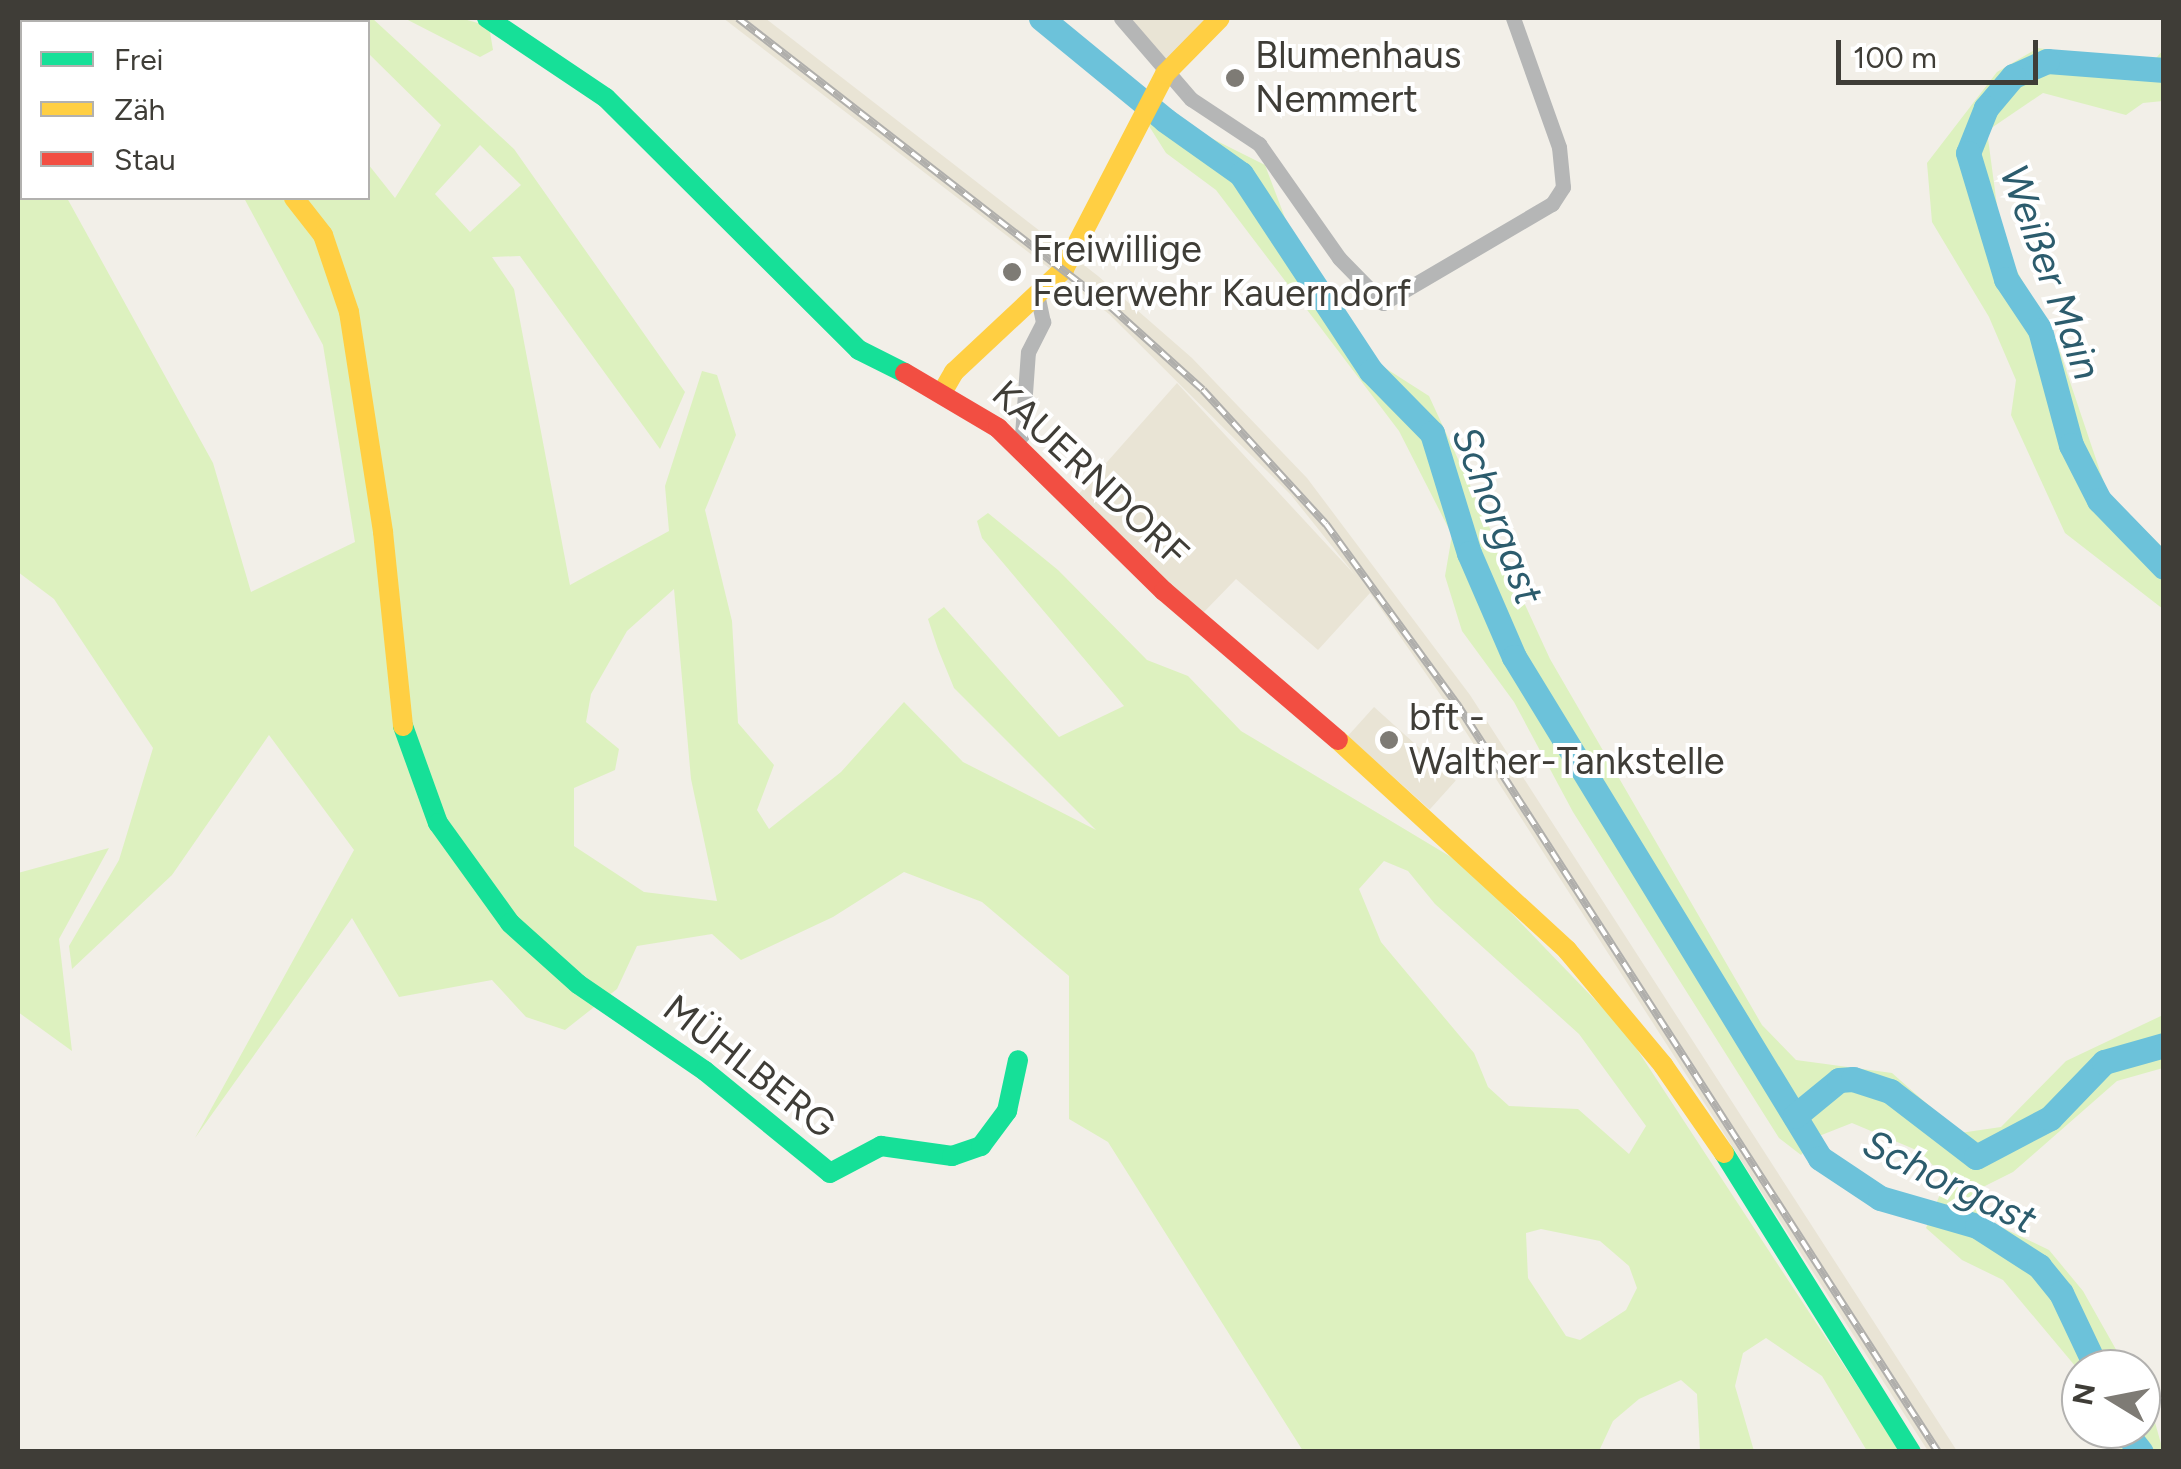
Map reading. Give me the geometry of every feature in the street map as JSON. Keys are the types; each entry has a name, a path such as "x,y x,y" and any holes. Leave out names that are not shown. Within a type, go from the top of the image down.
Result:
{"main road":[{"name":"KAUERNDORF","path":"487,18 520,35 649,136 837,332 885,365 944,392 1014,443 1164,592 1429,818 1568,950 1663,1064 1750,1191 1911,1452"},
{"path":"944,392 954,372 1038,298 1069,262 1126,138 1160,81 1220,18"},
{"name":"MÜHLBERG","path":"296,200 323,234 348,312 383,532 405,744 438,823 510,923 625,1017 705,1071 830,1173 880,1146 952,1156 981,1146 1007,1111 1018,1060"}],"street":[{"path":"1121,18 1160,81 1259,144 1350,271 1383,304 1552,204 1563,187 1559,146 1513,18"},
{"path":"1014,443 1022,435 1028,352 1043,322 1038,298"}],"shaded area":[{"path":"723,18 765,18 1098,276 1192,358 1307,478 1470,695 1957,1451 1928,1451 1462,726 1370,593 1318,650 1236,579 1202,614 1076,497 1177,383 1355,575 1291,495 1109,314"},
{"path":"1126,18 1215,18 1163,66"},
{"path":"1374,707 1456,781 1430,810 1348,736"}],"green space":[{"path":"140,18 249,18 249,20"},
{"path":"331,18 372,18 514,149 685,392 660,449 520,256 492,257 514,289 570,585 669,531 665,486 702,371 717,375 736,435 705,510 732,621 738,723 774,765 757,810 769,829 841,772 904,702 963,762 1096,830 954,688 938,649 928,619 944,607 1059,737 1124,706 982,538 977,521 988,513 1058,570 1147,660 1188,676 1241,731 1466,866 1625,1031 1900,1451 1867,1451 1822,1376 1766,1338 1743,1353 1735,1386 1754,1451 1700,1451 1697,1394 1681,1380 1639,1399 1613,1421 1599,1451 1303,1451 1108,1142 1069,1119 1069,976 982,902 904,872 833,917 741,960 712,934 637,946 617,989 565,1030 526,1017 492,980 399,997 352,918 195,1138 354,850 269,735 172,875 72,969 69,946 119,860 153,748 54,599 18,572 18,108 20,200 68,200 213,463 251,592 355,542 323,345 245,200 370,200 370,167 395,198 441,125 370,55 370,20","holes":["480,145 521,185 470,232 435,194","674,589 691,779 717,901 644,892 574,846 574,788 615,770 619,749 586,722 591,694 627,631","1384,861 1408,871 1435,904 1579,1034 1646,1126 1629,1154 1578,1109 1509,1106 1488,1087 1474,1053 1381,942 1359,889","1541,1229 1600,1241 1629,1266 1637,1288 1626,1310 1580,1340 1566,1336 1528,1278 1526,1233"]},
{"path":"404,18 460,18 489,26 493,50 480,57"},
{"path":"2038,48 2151,64 2163,50 2163,101 2143,103 2126,115 2043,93 1987,131 2002,243 2059,349 2107,492 2163,548 2163,609 2065,533 2011,415 2016,380 1989,317 1932,222 1927,163 1997,72"},
{"path":"1153,98 1167,116 1265,165 1287,223 1371,359 1429,396 1550,659 1762,1025 1796,1060 1892,1073 1960,1133 2001,1127 2066,1061 2163,1015 2163,1068 2117,1081 2013,1172 1983,1187 1978,1216 2049,1250 2083,1291 2116,1349 2061,1349 2003,1280 1962,1260 1926,1228 1946,1180 1921,1152 1852,1123 1819,1136 1801,1155 1779,1138 1573,812 1514,702 1462,631 1445,576 1452,535 1399,431 1216,190 1166,153 1142,115"},
{"path":"109,848 59,939 72,1051 18,1012 18,873"},
{"path":"2161,1444 2163,1451 2121,1451 2161,1449"}],"waterway":[{"name":"Schorgast","path":"1041,18 1165,120 1241,174 1371,371 1432,433 1469,553 1514,657 1820,1158 1880,1198 1977,1226 2039,1266 2061,1293 2088,1349"},
{"name":"Weißer Main","path":"2164,70 2047,61 2013,76 1986,108 1968,153 2006,279 2040,330 2071,445 2099,500 2164,567"},
{"name":"Schorgast","path":"1795,1116 1839,1080 1853,1079 1890,1091 1976,1157 2050,1118 2104,1062 2164,1045"}],"railway":[{"path":"738,18 1112,308 1203,390 1326,524 1457,704 1938,1452"}],"traffic: fast":[{"path":"487,18 606,98 859,350 905,373"},
{"path":"403,726 438,823 510,923 578,984 705,1071 830,1173 881,1146 952,1156 981,1146 1007,1111 1018,1060"},
{"path":"1724,1153 1911,1452"}],"traffic: slow":[{"path":"943,391 954,372 1064,269 1165,74 1220,18"},
{"path":"296,200 323,235 349,312 383,532 403,726"},
{"path":"1338,740 1567,950 1663,1065 1724,1153"}],"traffic: jam":[{"path":"905,373 998,428 1164,591 1338,740"}],"place":[{"name":"Blumenhaus Nemmert","path":"1235,78"},
{"name":"Freiwillige Feuerwehr Kauerndorf","path":"1012,272"},
{"name":"bft - Walther-Tankstelle","path":"1389,740"}]}
